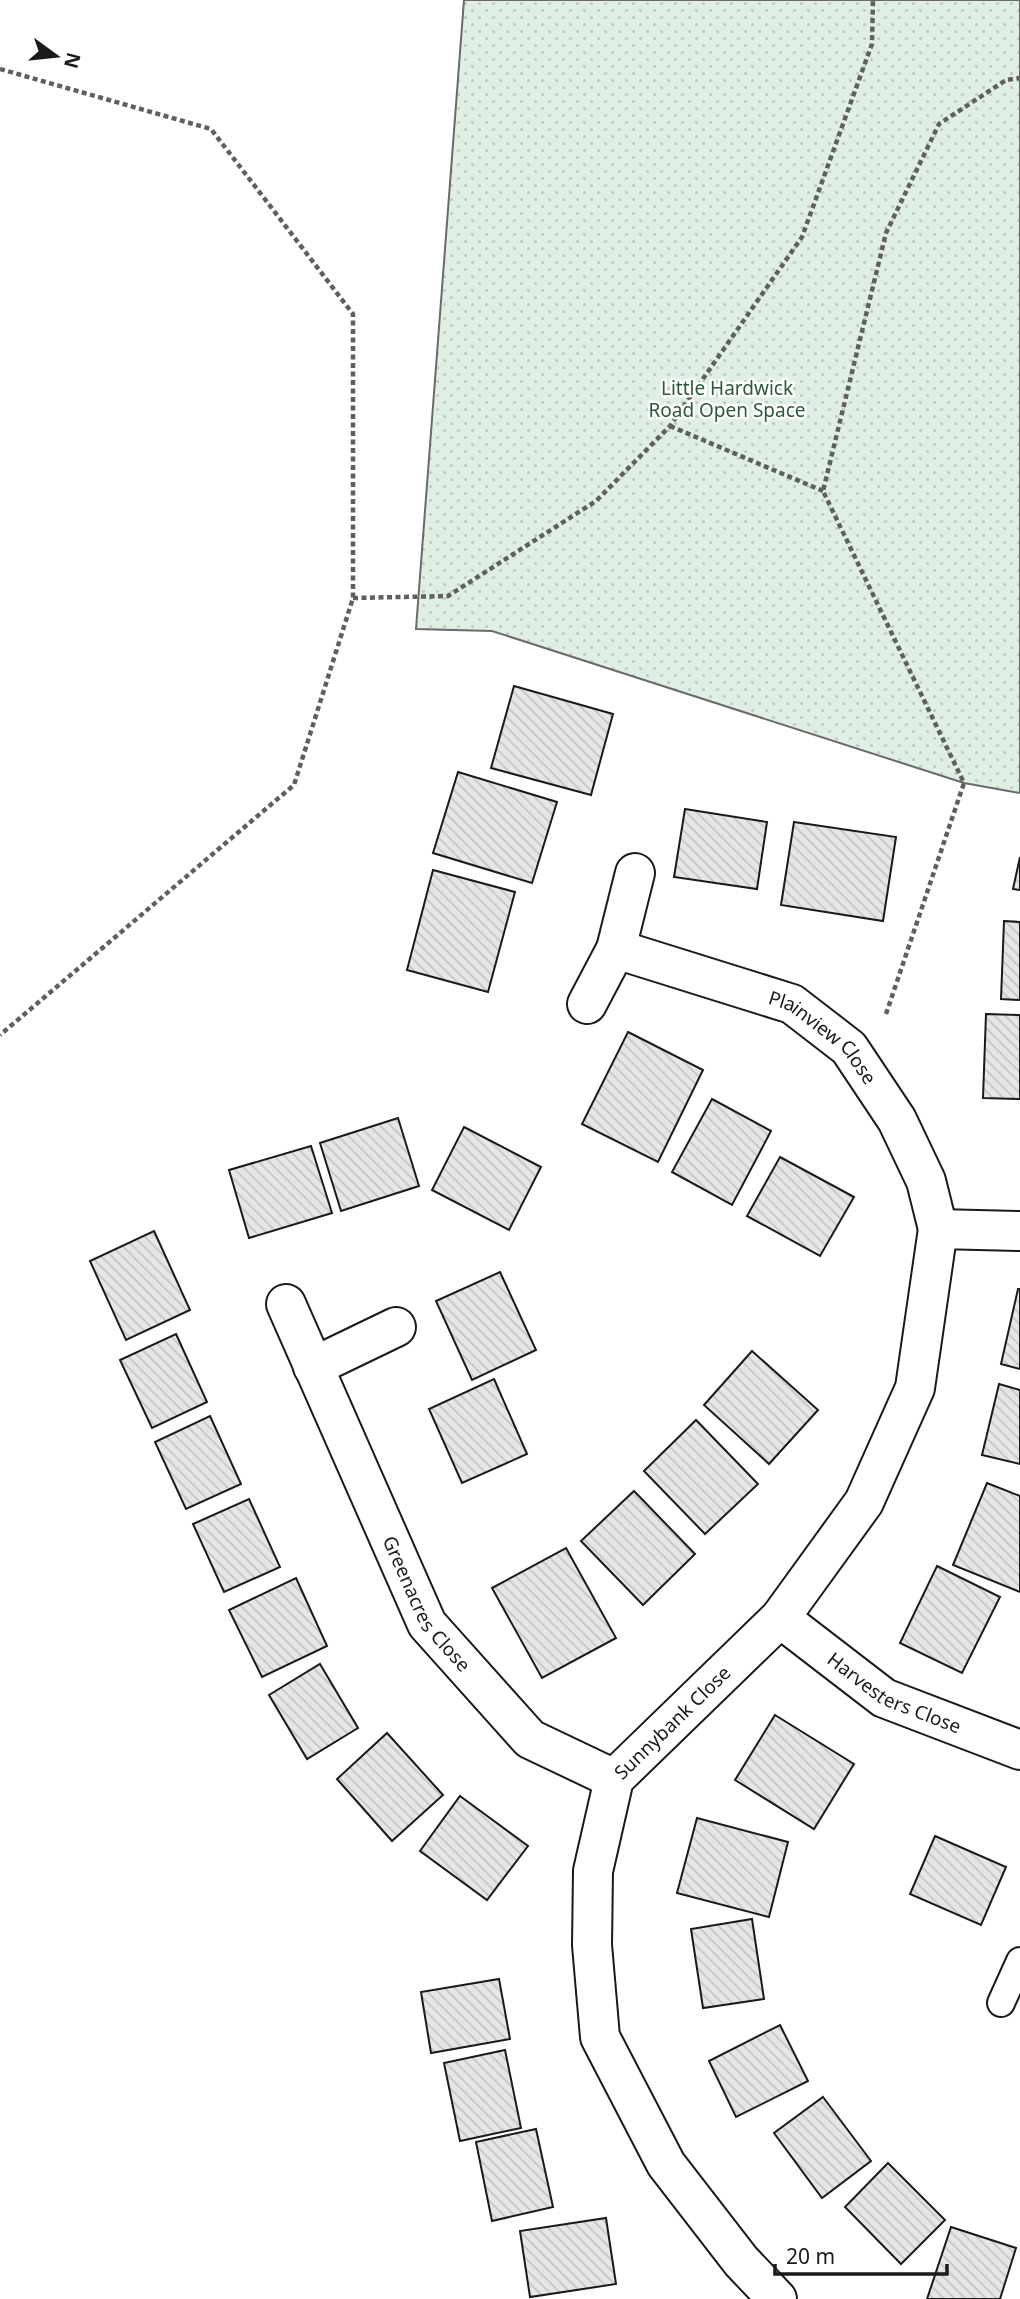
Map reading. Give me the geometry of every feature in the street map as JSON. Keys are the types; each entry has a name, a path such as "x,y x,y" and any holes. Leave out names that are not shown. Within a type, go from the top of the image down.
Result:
{"street":[{"path":"587,1004 616,949 635,873"},
{"name":"Plainview Close","path":"616,949 792,1004 849,1048 902,1132 926,1181 939,1229"},
{"path":"939,1229 1020,1231"},
{"name":"Sunnybank Close","path":"777,2299 741,2261 666,2164 600,2037 592,1945 593,1871 614,1779 780,1618 864,1502 915,1388 939,1229"},
{"name":"Greenacres Close","path":"286,1304 427,1624 530,1740 614,1779"},
{"path":"313,1367 396,1327"},
{"name":"Harvesters Close","path":"780,1618 884,1698 1020,1750"}],"lane":[{"path":"1001,2003 1020,1961"}],"path":[{"path":"353,598 448,596 596,501 670,426 802,237 872,44 873,0"},
{"path":"0,69 211,129 353,314 353,598 294,785 0,1035"},
{"path":"849,1048 886,1014 964,783 823,491 886,233 939,124 1006,80 1020,78"},
{"path":"670,426 823,491"}],"green space":[{"name":"Little Hardwick Road Open Space","path":"464,0 1020,0 1020,793 964,783 492,631 416,629"}],"building":[{"path":"514,686 613,714 591,795 491,768"},
{"path":"458,772 557,802 532,883 433,853"},
{"path":"685,809 767,822 757,889 674,877"},
{"path":"794,822 896,837 883,921 781,905"},
{"path":"1020,857 1020,890 1013,889"},
{"path":"433,870 515,892 488,992 407,970"},
{"path":"1004,921 1020,922 1020,1000 1001,999"},
{"path":"986,1014 1020,1015 1020,1099 983,1098"},
{"path":"628,1032 703,1070 658,1162 582,1124"},
{"path":"712,1099 771,1131 732,1205 672,1172"},
{"path":"398,1118 419,1186 341,1211 320,1143"},
{"path":"464,1127 541,1167 509,1230 432,1190"},
{"path":"311,1146 332,1213 249,1238 229,1170"},
{"path":"780,1157 854,1197 820,1256 747,1216"},
{"path":"154,1231 190,1310 126,1340 90,1261"},
{"path":"500,1272 536,1350 472,1380 436,1301"},
{"path":"1020,1289 1020,1369 1001,1364"},
{"path":"176,1334 207,1402 152,1428 120,1360"},
{"path":"752,1351 818,1410 769,1464 704,1405"},
{"path":"494,1379 527,1454 462,1483 429,1409"},
{"path":"999,1384 1020,1390 1020,1464 982,1455"},
{"path":"210,1416 241,1484 186,1509 155,1442"},
{"path":"696,1420 758,1484 705,1534 644,1471"},
{"path":"987,1483 1020,1496 1020,1592 953,1565"},
{"path":"634,1491 695,1554 643,1605 581,1541"},
{"path":"249,1499 280,1567 224,1592 193,1524"},
{"path":"566,1548 616,1638 542,1678 492,1588"},
{"path":"937,1566 1000,1597 962,1673 900,1643"},
{"path":"296,1578 327,1646 262,1677 229,1610"},
{"path":"320,1664 358,1728 307,1759 269,1695"},
{"path":"775,1715 854,1764 814,1829 735,1780"},
{"path":"387,1733 443,1795 392,1841 337,1779"},
{"path":"460,1796 528,1846 487,1900 420,1851"},
{"path":"697,1818 788,1842 769,1917 677,1893"},
{"path":"935,1836 1006,1867 981,1925 910,1894"},
{"path":"752,1919 764,1999 703,2008 691,1929"},
{"path":"499,1979 510,2039 431,2053 421,1992"},
{"path":"780,2025 808,2081 736,2117 709,2061"},
{"path":"505,2050 521,2128 460,2141 444,2063"},
{"path":"823,2097 871,2161 822,2198 774,2133"},
{"path":"536,2129 553,2207 492,2221 476,2142"},
{"path":"888,2163 945,2220 901,2264 845,2207"},
{"path":"606,2218 616,2284 530,2297 520,2231"},
{"path":"951,2227 1016,2248 1000,2299 927,2299"}]}
